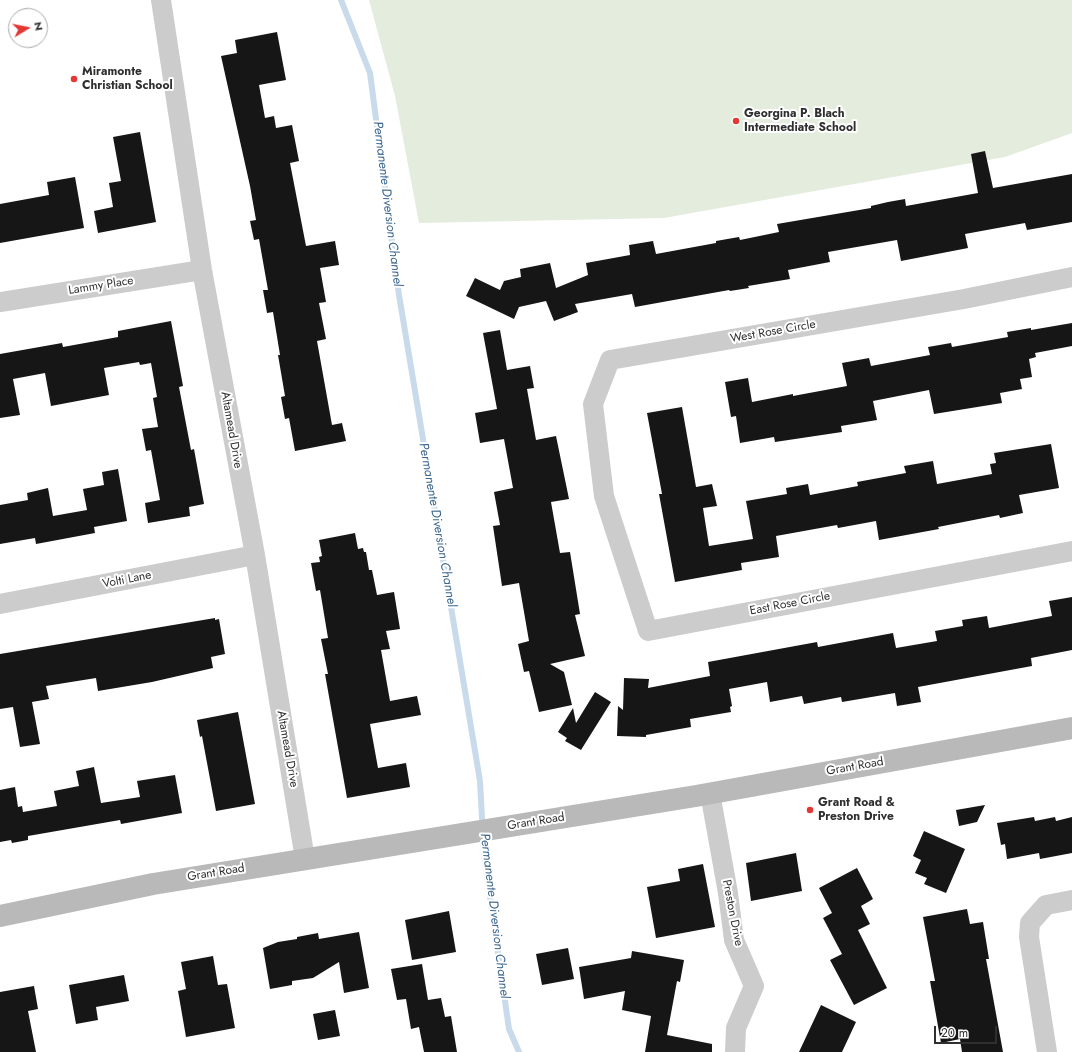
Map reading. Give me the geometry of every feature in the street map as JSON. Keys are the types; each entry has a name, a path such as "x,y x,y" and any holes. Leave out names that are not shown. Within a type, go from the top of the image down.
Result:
{"main road":[{"name":"Grant Road","path":"0,916 153,884 710,793 1072,728"}],"street":[{"name":"Altamead Drive","path":"161,0 202,270 255,555 305,859"},
{"name":"Lammy Place","path":"0,302 202,270"},
{"name":"West Rose Circle","path":"604,496 593,404 610,360 964,299 1072,276"},
{"name":"East Rose Circle","path":"604,496 648,631 1072,551"},
{"name":"Volti Lane","path":"0,604 255,555"},
{"name":"Preston Drive","path":"710,793 728,893 734,940 754,986 736,1028 735,1052"},
{"path":"1047,1052 1029,937 1030,924 1046,905 1072,900"}],"green space":[{"name":"Georgina P. Blach Intermediate School","path":"369,0 1072,0 1072,133 1005,157 664,218 419,223 395,96"}],"building":[{"path":"277,32 286,80 259,85 265,118 274,116 276,128 292,125 299,161 290,163 306,246 335,241 339,265 320,268 326,302 319,303 326,339 317,341 332,425 342,423 346,441 295,451 289,418 285,419 281,397 285,396 278,355 280,355 273,312 267,313 263,290 268,290 259,239 254,240 250,221 256,220 250,186 221,56 237,53 235,40"},
{"path":"140,132 156,222 98,233 94,211 113,207 109,183 121,181 113,137"},
{"path":"985,151 993,188 1072,174 1072,222 1027,230 1025,223 965,234 968,248 901,261 897,240 828,252 830,262 788,270 790,279 748,286 749,288 729,290 635,307 632,294 575,304 578,312 554,321 546,301 519,307 514,319 466,296 475,278 500,290 504,281 521,277 520,269 550,263 556,288 588,275 586,263 630,255 629,245 653,241 656,254 716,243 716,241 739,237 740,240 779,232 777,224 871,208 871,206 888,202 905,199 906,206 978,193 971,154"},
{"path":"75,177 84,228 0,243 0,204 49,195 47,182"},
{"path":"171,321 183,386 179,387 191,450 194,449 204,504 189,507 190,516 148,523 145,503 160,500 151,450 146,451 142,429 158,427 153,398 157,397 151,363 140,365 139,362 104,368 109,395 51,406 45,373 13,379 20,415 0,418 0,354 62,343 63,347 118,337 118,331"},
{"path":"1072,323 1072,346 1035,353 1036,357 1029,359 1032,377 1020,379 1022,389 1000,393 1002,403 934,414 929,390 873,401 877,420 841,426 842,432 775,442 774,437 740,443 736,416 731,417 725,382 748,378 752,402 793,394 793,396 847,386 842,363 869,358 871,366 930,355 928,347 951,343 952,347 1008,337 1007,332 1031,328 1031,330"},
{"path":"500,330 507,370 530,366 534,388 527,389 536,440 556,436 569,499 551,502 560,553 570,552 580,614 575,615 585,656 550,664 564,672 572,705 539,712 529,671 524,672 518,644 529,641 519,583 502,586 493,526 500,525 494,492 513,488 504,439 480,443 475,413 497,409 483,333"},
{"path":"682,407 696,487 712,484 717,506 703,508 709,546 753,539 746,501 787,494 786,488 808,484 810,495 858,486 857,482 906,473 904,466 933,461 937,484 992,474 990,464 996,463 994,453 1051,444 1059,488 1019,495 1023,513 1000,518 999,515 938,527 939,529 879,540 876,521 838,528 837,525 776,536 779,557 741,563 742,570 675,582 659,494 662,494 647,413"},
{"path":"118,469 127,521 94,527 95,533 36,544 35,538 0,544 0,505 28,500 27,493 48,488 53,516 87,510 83,489 104,485 102,472"},
{"path":"355,533 358,549 363,548 364,552 366,552 369,570 372,570 377,595 394,592 400,629 386,631 390,649 381,650 390,701 417,696 421,715 370,724 378,768 406,763 410,787 347,798 325,674 328,674 321,639 328,638 320,590 316,591 311,563 320,562 319,557 322,556 319,540"},
{"path":"1072,597 1072,650 1031,658 1032,666 918,687 921,702 897,706 895,693 842,702 841,697 804,704 802,696 770,702 767,682 729,689 732,706 730,707 731,712 690,719 691,727 646,735 646,737 617,736 618,706 623,710 624,678 649,679 648,688 710,676 708,662 817,642 818,647 893,633 896,648 937,641 935,631 963,626 962,620 987,616 989,628 1052,616 1049,601"},
{"path":"215,618 215,620 219,619 225,654 211,657 213,668 152,682 98,691 96,678 46,686 49,699 32,702 40,744 20,747 13,707 0,709 0,654"},
{"path":"595,692 611,702 581,750 565,741 567,738 558,732 573,708 576,723"},
{"path":"238,712 255,804 216,811 202,736 200,737 197,720"},
{"path":"94,767 101,803 140,797 137,781 175,775 182,813 121,824 120,820 28,836 28,840 12,843 11,840 0,842 0,790 15,787 18,807 22,806 23,812 57,806 54,791 79,786 76,771"},
{"path":"985,805 977,822 959,826 956,810"},
{"path":"1034,817 1035,821 1055,817 1056,821 1072,817 1072,853 1040,859 1039,853 1007,859 1005,844 1001,845 997,823"},
{"path":"924,831 965,849 946,893 924,884 927,878 915,873 921,860 913,856"},
{"path":"796,853 802,891 751,901 746,863"},
{"path":"703,864 715,927 656,938 647,887 680,881 678,869"},
{"path":"857,868 873,899 861,906 870,924 858,930 887,988 854,1005 830,960 842,954 823,918 832,913 819,888"},
{"path":"967,909 970,924 983,922 989,959 986,959 1003,1052 962,1052 960,1039 941,1043 930,981 935,981 923,917"},
{"path":"449,911 456,952 412,960 405,920"},
{"path":"359,932 369,988 344,993 339,962 313,978 292,981 292,985 270,989 263,948 278,942 297,939 297,937 318,933 319,939"},
{"path":"568,948 574,979 542,985 536,954"},
{"path":"632,951 684,960 680,982 677,981 667,1035 712,1044 712,1052 645,1052 651,1016 622,1010 625,991 584,999 579,967 631,958"},
{"path":"213,956 218,985 227,984 235,1028 186,1037 178,991 186,989 181,962"},
{"path":"422,964 428,1000 441,998 445,1017 451,1016 457,1052 424,1052 419,1027 411,1029 406,999 397,1000 391,969"},
{"path":"124,975 129,1001 96,1007 98,1020 76,1024 69,985"},
{"path":"34,986 38,1009 28,1011 36,1052 0,1052 0,992"},
{"path":"821,1005 856,1022 842,1052 799,1052"},
{"path":"335,1010 340,1036 318,1040 313,1014"}],"waterway":[{"name":"Permanente Diversion Channel","path":"341,0 370,73 399,295 480,781 484,854 509,1029 519,1052"}],"place":[{"name":"Miramonte Christian School","path":"74,79"},
{"name":"Georgina P. Blach Intermediate School","path":"736,121"},
{"name":"Grant Road & Preston Drive","path":"810,810"}]}
